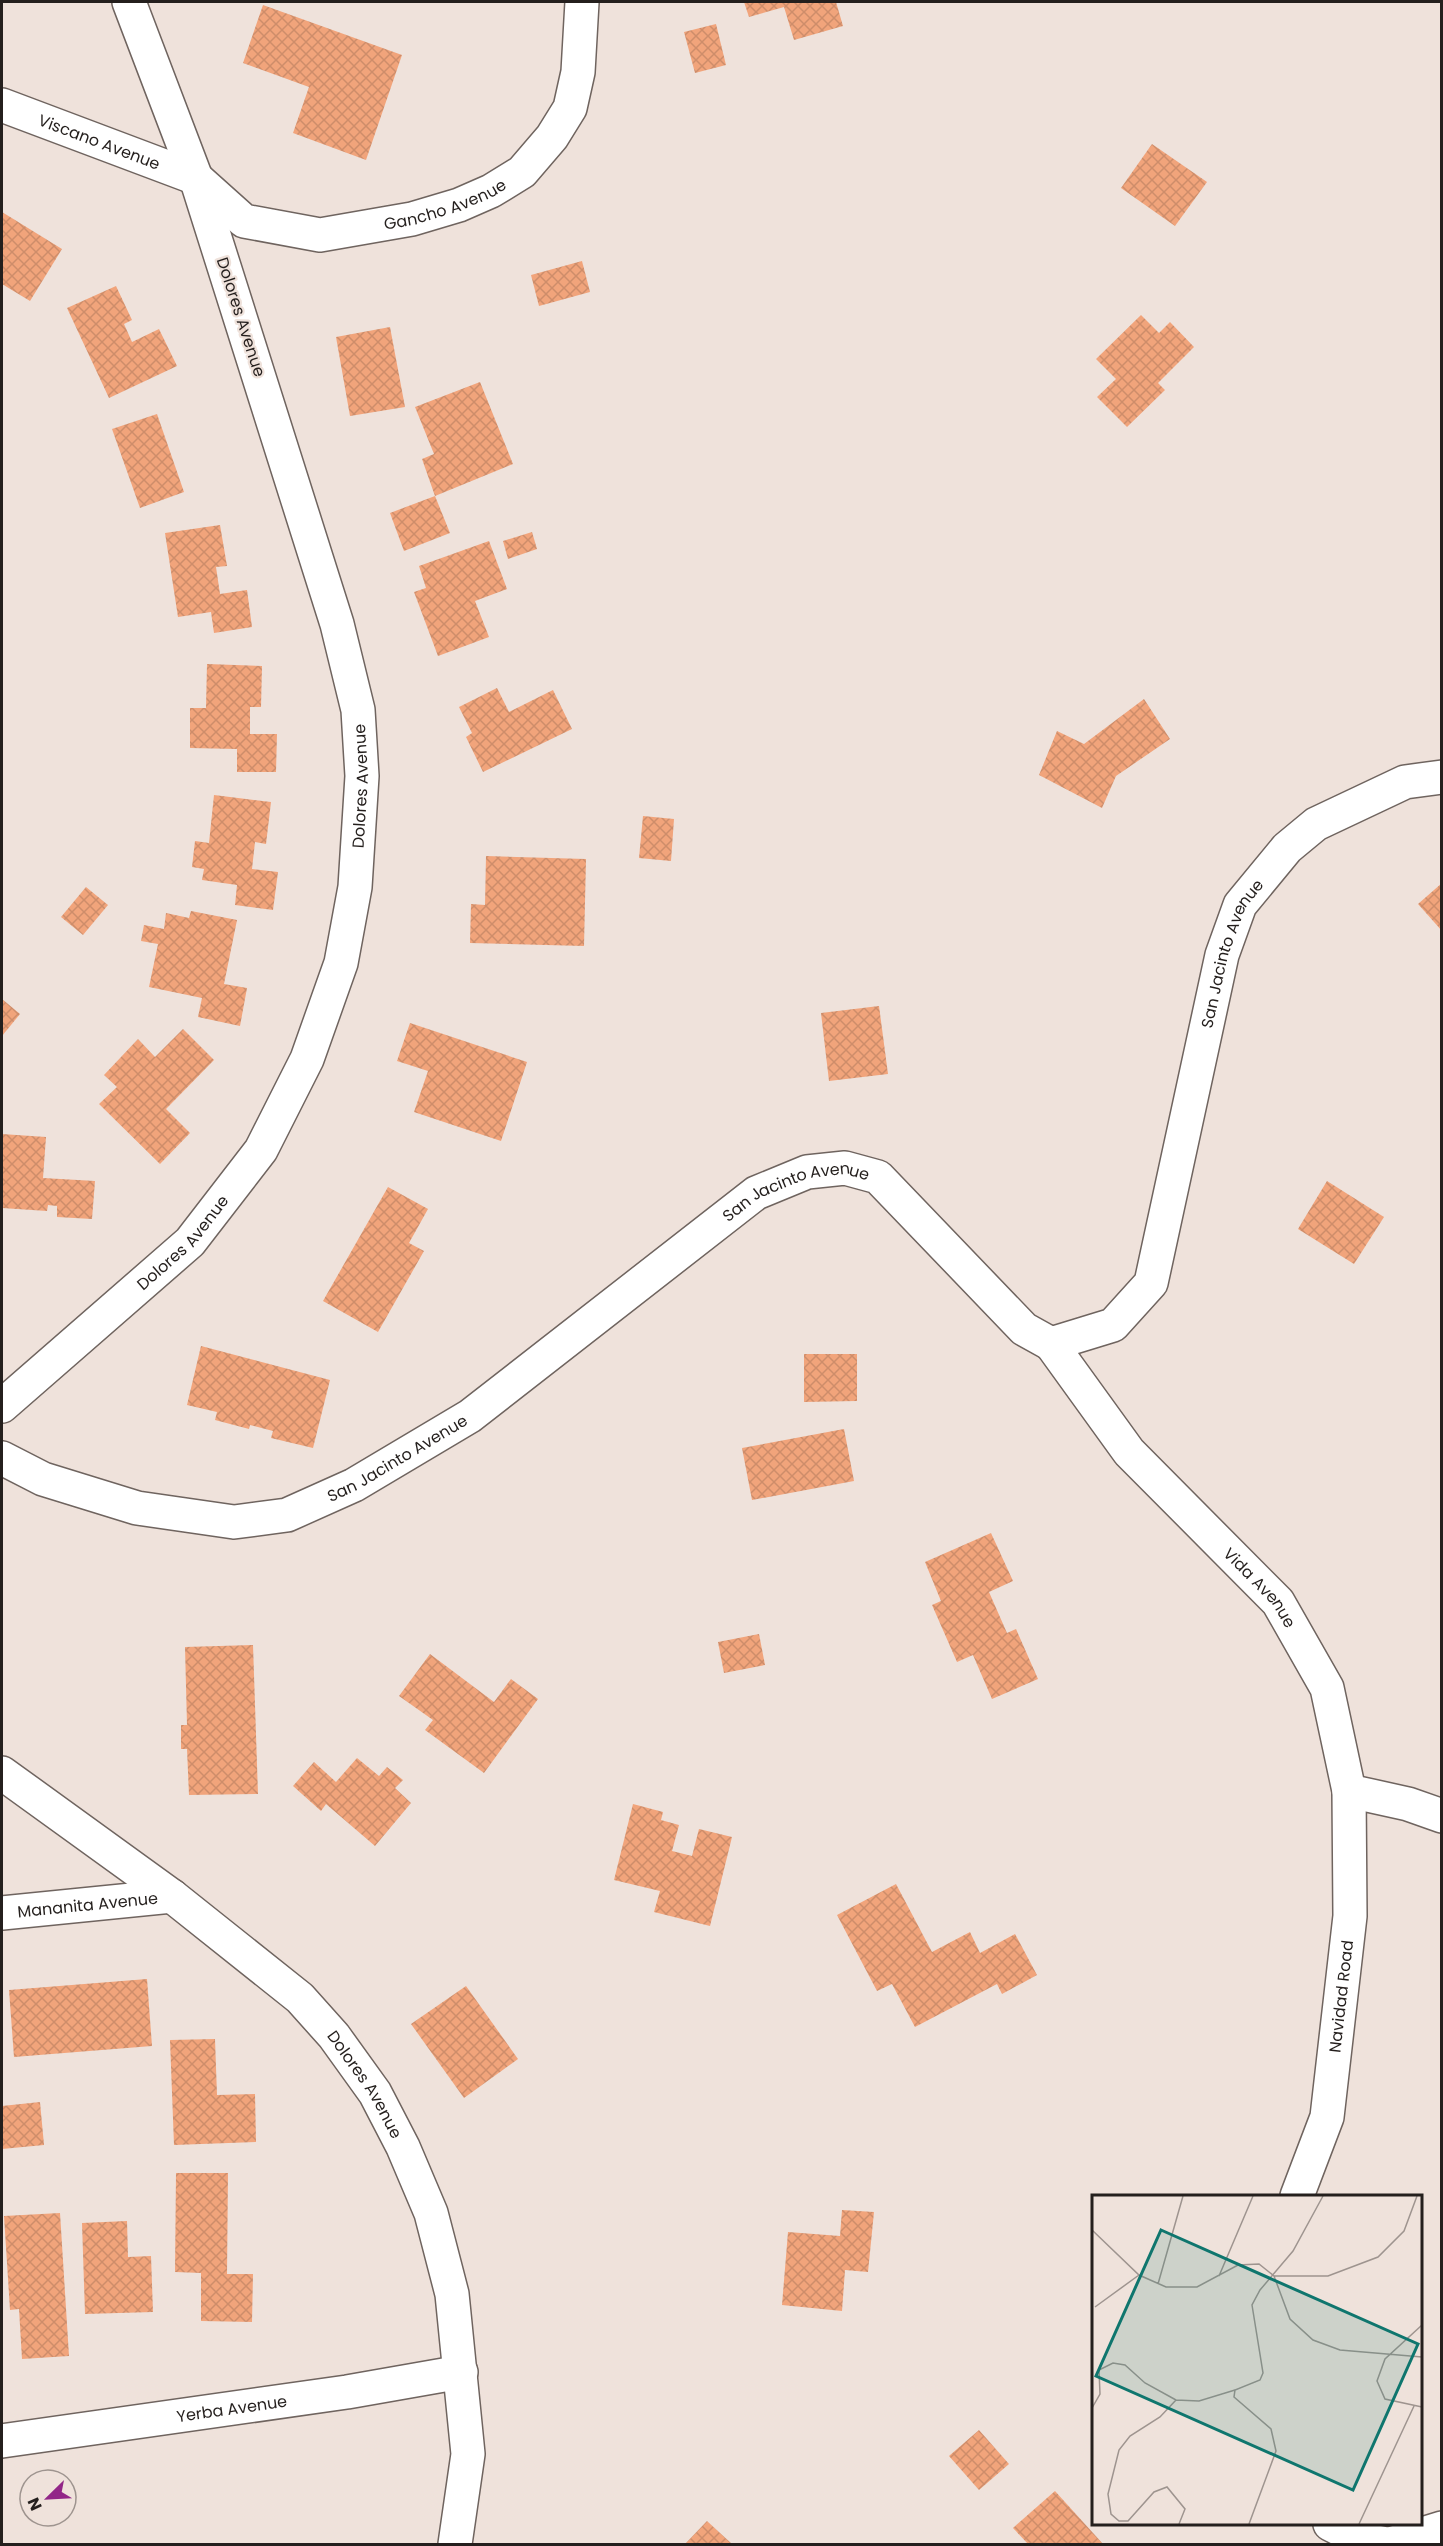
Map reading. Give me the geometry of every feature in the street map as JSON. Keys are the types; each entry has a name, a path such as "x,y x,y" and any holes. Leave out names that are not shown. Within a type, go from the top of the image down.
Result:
{"street":[{"name":"Dolores Avenue","path":"2,1406 190,1242 261,1150 307,1059 341,963 355,886 362,776 358,710 337,624 196,178 129,2"},
{"name":"Gancho Avenue","path":"196,178 244,221 320,235 412,219 459,205 491,191 522,172 552,137 570,108 578,72 582,2"},
{"name":"Viscano Avenue","path":"2,105 196,178"},
{"name":"San Jacinto Avenue","path":"2,1458 43,1479 137,1508 234,1522 287,1515 354,1485 470,1416 756,1192 807,1172 845,1168 878,1177 1024,1329 1051,1344 1113,1325 1151,1283 1222,955 1240,905 1287,848 1316,824 1405,782 1442,777"},
{"name":"Vida Avenue","path":"1051,1344 1129,1452 1278,1602 1327,1688 1349,1791"},
{"name":"Dolores Avenue","path":"2,1773 172,1896 300,1998 334,2036 375,2093 403,2147 431,2213 452,2294 468,2454 455,2544"},
{"path":"1349,1791 1408,1804 1442,1816"},
{"name":"Navidad Road","path":"1297,2195 1327,2116 1350,1916 1349,1791"},
{"name":"Mananita Avenue","path":"2,1913 172,1896"},
{"name":"Yerba Avenue","path":"2,2441 347,2392 461,2372"},
{"path":"1334,2525 1357,2538 1388,2544 1442,2528"}],"building":[{"path":"744,2 836,2 843,26 794,40 784,7 749,17"},
{"path":"263,5 402,55 366,160 293,133 309,87 243,63"},
{"path":"716,24 726,65 695,73 684,32"},
{"path":"1152,144 1207,182 1175,226 1121,188"},
{"path":"2,212 62,249 30,301 2,284"},
{"path":"582,261 590,292 539,306 531,275"},
{"path":"116,286 132,320 124,324 132,342 159,329 177,366 109,398 67,308"},
{"path":"1141,315 1159,333 1170,322 1194,347 1158,383 1165,390 1127,427 1097,397 1116,379 1096,359"},
{"path":"390,327 405,407 350,416 336,337"},
{"path":"480,382 513,464 435,496 422,459 434,454 415,407"},
{"path":"157,414 184,492 140,508 112,429"},
{"path":"435,496 450,533 404,551 390,513"},
{"path":"220,525 227,566 216,567 220,594 247,590 252,627 214,633 211,612 178,617 165,533"},
{"path":"532,532 537,549 508,559 503,541"},
{"path":"489,541 507,589 475,601 489,637 438,656 414,592 426,588 419,566"},
{"path":"207,664 262,666 261,707 250,707 250,734 277,734 276,772 237,772 237,749 190,748 190,708 206,708"},
{"path":"497,688 509,712 553,690 572,729 483,772 466,737 472,733 459,707"},
{"path":"1144,699 1170,739 1116,776 1102,808 1039,775 1057,731 1084,744"},
{"path":"214,795 271,802 266,844 255,842 252,869 278,872 273,910 235,905 237,885 202,880 204,869 192,867 195,841 209,843"},
{"path":"643,816 674,819 671,861 639,858"},
{"path":"486,856 586,859 584,946 470,943 471,904 485,905"},
{"path":"1442,883 1442,931 1418,904"},
{"path":"86,887 108,905 83,935 61,917"},
{"path":"191,911 237,920 224,984 247,988 240,1026 198,1017 202,998 149,987 158,944 141,941 144,925 164,929 166,913 189,918"},
{"path":"2,999 20,1014 2,1036"},
{"path":"879,1006 888,1074 829,1081 821,1013"},
{"path":"410,1023 527,1062 501,1141 414,1112 428,1071 397,1061"},
{"path":"183,1029 214,1060 166,1109 190,1133 160,1164 99,1104 117,1087 104,1075 138,1039 155,1057"},
{"path":"2,1134 46,1137 43,1178 95,1181 92,1219 57,1217 57,1206 48,1205 47,1211 2,1208"},
{"path":"1327,1181 1384,1217 1354,1264 1298,1229"},
{"path":"388,1187 428,1209 409,1243 424,1251 378,1332 323,1301"},
{"path":"201,1346 330,1380 313,1448 271,1438 273,1431 250,1425 249,1429 215,1420 217,1412 187,1405"},
{"path":"804,1354 857,1354 857,1401 804,1402"},
{"path":"844,1429 854,1481 752,1500 742,1448"},
{"path":"991,1533 1013,1581 989,1592 1007,1633 1016,1629 1038,1679 992,1699 973,1655 957,1662 932,1605 941,1601 925,1562"},
{"path":"759,1634 765,1665 724,1673 718,1642"},
{"path":"253,1645 258,1794 189,1795 187,1749 181,1749 181,1725 187,1725 185,1647"},
{"path":"430,1654 494,1702 511,1679 538,1699 484,1773 425,1730 433,1720 399,1696"},
{"path":"357,1758 379,1776 387,1767 403,1780 395,1788 411,1803 375,1846 326,1804 321,1811 293,1786 314,1762 336,1782"},
{"path":"633,1804 663,1812 661,1820 679,1825 672,1851 692,1856 699,1829 732,1837 710,1926 654,1912 660,1891 614,1880"},
{"path":"896,1884 932,1952 970,1932 980,1953 1015,1934 1037,1975 1002,1994 997,1984 915,2027 892,1984 877,1991 837,1915"},
{"path":"147,1979 152,2046 14,2057 9,1990"},
{"path":"466,1986 518,2059 464,2098 411,2024"},
{"path":"215,2039 217,2095 255,2094 256,2142 174,2145 170,2040"},
{"path":"40,2102 44,2145 2,2149 2,2106"},
{"path":"176,2173 228,2173 227,2274 253,2274 252,2322 201,2321 201,2273 175,2272"},
{"path":"842,2210 874,2212 868,2272 845,2270 842,2311 782,2305 788,2232 840,2236"},
{"path":"60,2213 69,2356 22,2359 19,2309 10,2310 4,2216"},
{"path":"127,2221 128,2257 151,2256 153,2312 85,2314 82,2223"},
{"path":"979,2430 1009,2464 979,2490 949,2456"},
{"path":"1055,2491 1103,2544 1028,2544 1013,2528"},
{"path":"707,2521 732,2544 685,2544"}]}
